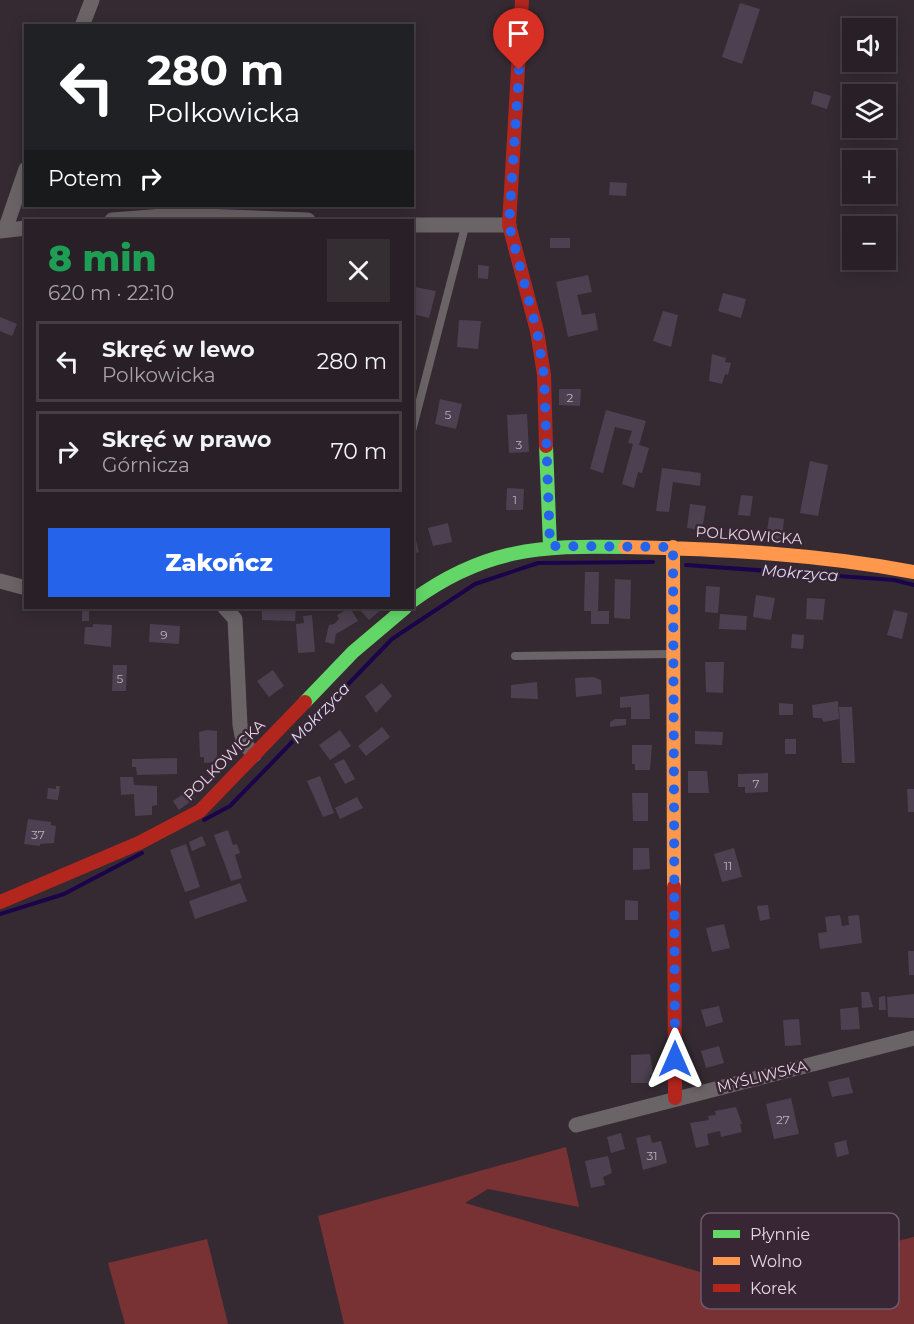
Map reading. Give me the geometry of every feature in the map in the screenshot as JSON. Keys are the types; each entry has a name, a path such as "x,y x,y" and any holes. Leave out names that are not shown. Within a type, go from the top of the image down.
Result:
{"street":[{"path":"83,24 92,0"},
{"path":"522,0 509,225 537,331 544,375 550,546"},
{"path":"24,174 2,230 24,228"},
{"path":"125,219 177,215 282,219"},
{"path":"414,225 465,227 509,225"},
{"name":"POLKOWICKA","path":"414,600 478,562 550,546 673,547 819,557 914,572"},
{"path":"673,547 675,1098"},
{"path":"0,581 24,587"},
{"path":"226,609 236,619 237,682 243,741 254,755"},
{"name":"POLKOWICKA","path":"0,902 139,843 200,811 353,652 404,609"},
{"name":"MYŚLIWSKA","path":"576,1125 914,1038"}],"lane":[{"path":"414,423 465,227"},
{"path":"514,656 673,654"}],"shaded area":[{"path":"566,1147 579,1207 488,1189 465,1203 701,1272 701,1309 899,1309 899,1241 914,1237 914,1324 344,1324 318,1216"},
{"path":"207,1239 228,1324 125,1324 108,1263"}],"building":[{"path":"740,3 760,9 742,64 722,57"},
{"path":"814,91 831,96 827,109 811,104"},
{"path":"610,182 627,183 626,196 609,195"},
{"path":"550,238 570,238 570,248 550,248"},
{"path":"478,265 489,266 488,279 478,278"},
{"path":"588,275 592,292 577,295 582,315 595,313 598,330 568,337 556,282"},
{"path":"415,287 436,291 429,318 414,314"},
{"path":"723,293 746,299 741,318 718,311"},
{"path":"663,311 678,315 671,347 653,341"},
{"path":"0,317 17,324 12,336 0,331"},
{"path":"459,320 481,321 478,349 457,347"},
{"path":"712,354 726,358 725,362 731,363 728,375 725,374 722,384 709,381"},
{"path":"559,389 581,389 580,406 559,405"},
{"path":"440,399 462,404 456,429 435,424"},
{"path":"606,410 646,421 639,445 649,448 642,473 638,472 634,488 622,484 633,444 628,443 632,431 615,427 603,473 590,469"},
{"path":"527,414 529,452 509,453 507,415"},
{"path":"810,461 828,465 818,516 800,513"},
{"path":"662,468 701,473 700,486 673,482 669,512 656,511"},
{"path":"507,488 524,489 523,510 506,510"},
{"path":"741,495 753,496 750,516 738,515"},
{"path":"690,504 706,506 702,530 687,528"},
{"path":"769,517 784,519 782,540 766,538"},
{"path":"448,523 452,542 433,546 428,528"},
{"path":"414,533 419,552 414,553"},
{"path":"585,572 599,572 598,611 609,611 609,624 591,624 591,611 584,611"},
{"path":"615,579 631,580 630,619 614,618"},
{"path":"706,586 720,587 718,613 705,612"},
{"path":"756,595 775,598 771,620 753,617"},
{"path":"807,598 825,599 823,620 806,619"},
{"path":"82,609 89,609 89,621 82,621"},
{"path":"262,609 296,609 295,621 262,620"},
{"path":"351,609 358,621 336,634 334,644 325,642 329,625 339,619 337,615"},
{"path":"359,609 382,609 369,620"},
{"path":"894,610 908,613 902,639 887,635"},
{"path":"720,614 747,616 746,630 719,629"},
{"path":"312,615 315,652 298,653 296,624 304,623 303,616"},
{"path":"93,624 112,625 111,647 84,644 85,627 93,627"},
{"path":"150,624 180,626 179,644 149,642"},
{"path":"792,634 804,635 803,649 791,648"},
{"path":"705,662 724,662 723,693 706,692"},
{"path":"113,665 127,665 126,691 112,691"},
{"path":"273,670 284,686 269,697 257,681"},
{"path":"594,677 601,680 602,694 576,697 575,678"},
{"path":"537,682 538,699 511,698 511,685"},
{"path":"382,683 392,696 376,713 365,696"},
{"path":"649,694 650,719 631,719 631,707 620,708 620,697"},
{"path":"838,701 839,719 824,722 821,718 813,718 812,705"},
{"path":"779,703 793,704 793,715 779,715"},
{"path":"839,707 852,707 855,763 842,763"},
{"path":"615,719 626,719 626,725 610,727 610,722"},
{"path":"382,727 390,737 366,756 358,746"},
{"path":"340,730 351,746 330,760 319,745"},
{"path":"217,731 217,762 204,763 204,757 200,757 199,732"},
{"path":"695,731 723,732 722,745 695,744"},
{"path":"785,739 796,739 796,754 785,754"},
{"path":"632,745 652,745 650,770 635,770 635,764 632,764"},
{"path":"177,758 177,774 137,775 136,767 132,767 132,759"},
{"path":"344,759 355,779 345,784 334,764"},
{"path":"688,771 707,771 709,793 688,793"},
{"path":"768,773 768,792 745,793 745,787 738,787 738,774"},
{"path":"320,776 334,813 323,817 307,781"},
{"path":"120,777 133,777 134,785 157,786 157,805 152,806 152,815 135,816 134,794 121,795"},
{"path":"56,786 60,786 58,800 47,799 48,788 56,789"},
{"path":"907,789 914,789 914,812 908,812"},
{"path":"189,790 195,798 179,810 173,801"},
{"path":"632,793 648,793 648,821 633,821"},
{"path":"357,797 363,808 340,819 335,808"},
{"path":"28,819 51,822 51,825 56,826 54,843 40,844 40,846 24,844"},
{"path":"228,830 233,845 237,844 240,853 235,855 242,878 231,881 214,835"},
{"path":"202,836 206,845 192,851 189,842"},
{"path":"186,844 200,887 185,892 170,850"},
{"path":"633,848 649,848 650,869 633,870"},
{"path":"734,848 742,877 722,882 714,854"},
{"path":"240,883 247,901 195,919 189,901"},
{"path":"625,900 638,901 638,920 625,920"},
{"path":"768,905 770,919 760,921 757,906"},
{"path":"840,915 842,926 849,925 848,916 859,915 862,943 820,949 818,933 827,932 825,917"},
{"path":"724,924 730,948 712,952 706,928"},
{"path":"908,951 914,951 914,975 909,975"},
{"path":"861,992 869,992 873,1007 862,1008"},
{"path":"914,994 914,1018 888,1017 887,997"},
{"path":"885,996 886,1010 879,1010 879,997"},
{"path":"719,1006 723,1022 706,1027 701,1010"},
{"path":"858,1007 860,1029 841,1030 840,1009"},
{"path":"799,1019 801,1045 785,1046 783,1020"},
{"path":"719,1046 724,1063 706,1068 701,1051"},
{"path":"650,1054 653,1075 650,1075 650,1083 631,1083 631,1055"},
{"path":"849,1077 853,1093 832,1097 828,1082"},
{"path":"791,1098 799,1134 774,1139 766,1104"},
{"path":"736,1107 742,1124 740,1124 742,1132 721,1137 720,1131 707,1134 709,1145 696,1148 690,1123 709,1120 708,1116 716,1115 715,1111"},
{"path":"621,1133 625,1149 611,1153 607,1137"},
{"path":"650,1135 652,1143 661,1141 667,1163 643,1170 636,1138"},
{"path":"846,1140 849,1154 837,1157 834,1143"},
{"path":"608,1156 612,1173 603,1177 605,1185 591,1188 585,1161"}],"waterway":[{"name":"Mokrzyca","path":"204,820 230,806 392,639 475,584 538,563 653,562"},
{"name":"Mokrzyca","path":"686,565 894,580 914,585"},
{"name":"Mokrzyca","path":"0,914 64,894 142,853"}],"traffic: fast":[{"path":"546,446 550,546"},
{"path":"414,600 463,570 513,554 566,547 625,547"},
{"path":"305,702 353,652 404,609"}],"traffic: slow":[{"path":"625,547 770,554 842,561 914,572"},
{"path":"673,547 674,887"}],"traffic: jam":[{"path":"522,0 509,225 537,331 544,375 546,446"},
{"path":"0,902 139,843 200,811 305,702"},
{"path":"674,887 675,1098"}],"route":[{"path":"519,70 509,225 537,331 544,375 550,546 673,547 675,1059"}]}
